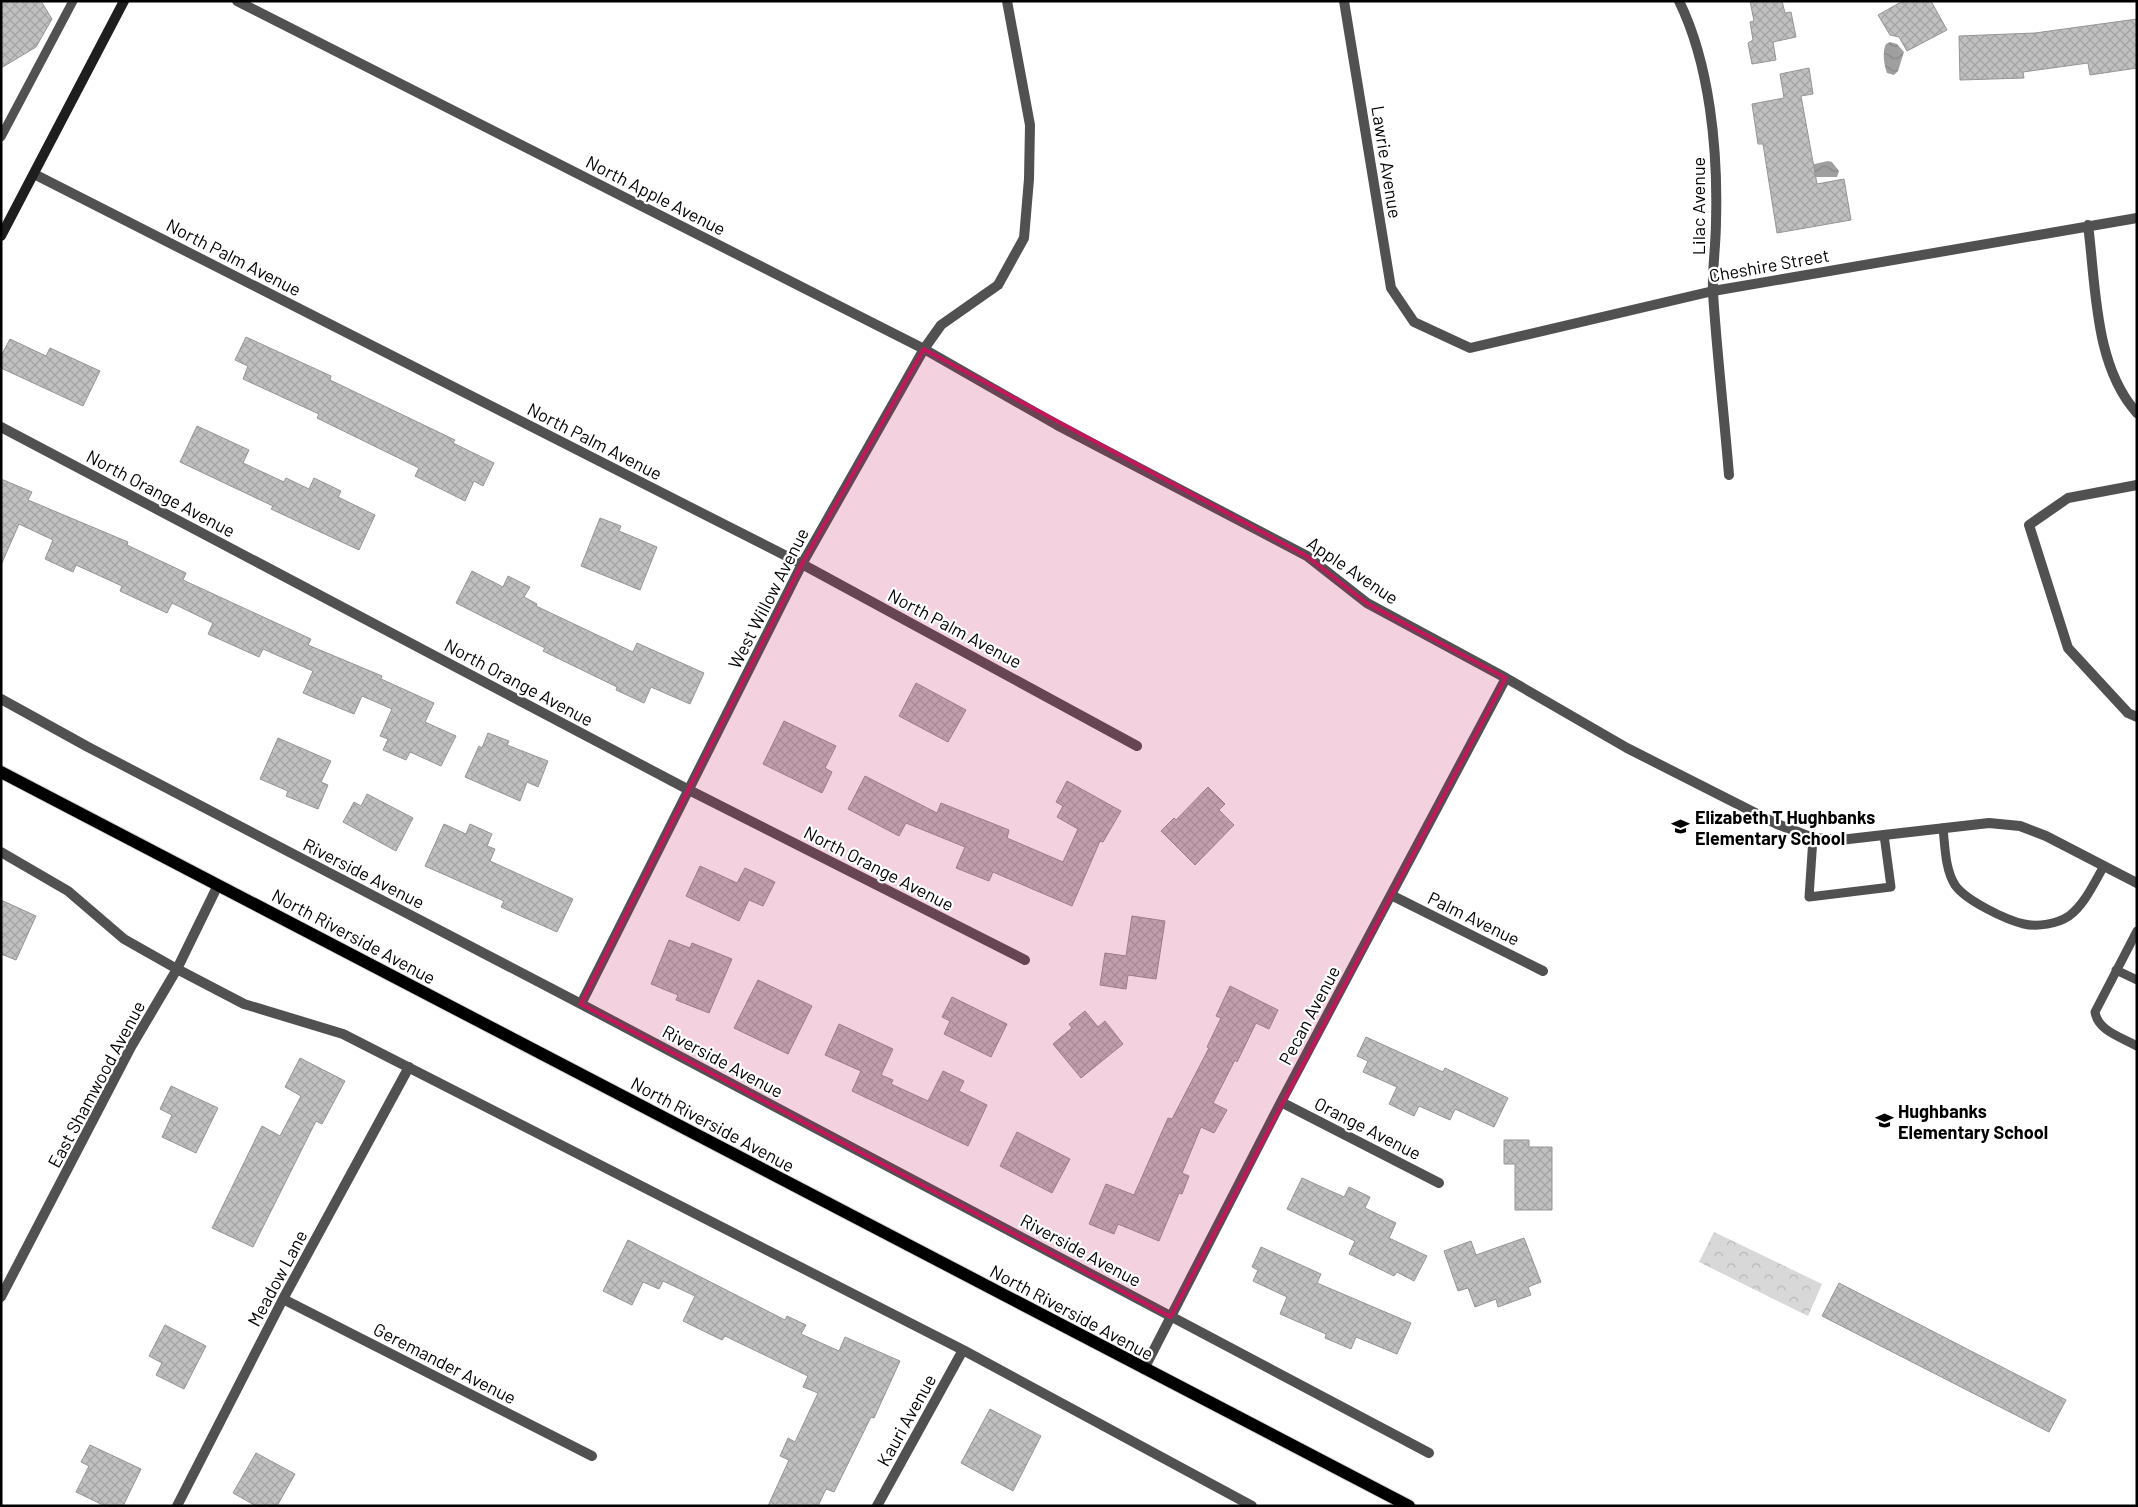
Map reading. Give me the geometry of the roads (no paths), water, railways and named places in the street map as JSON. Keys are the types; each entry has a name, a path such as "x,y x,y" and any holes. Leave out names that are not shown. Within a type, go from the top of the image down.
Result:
{"main road":[{"name":"North Riverside Avenue","path":"1,772 1409,1506"}],"street":[{"path":"1,236 124,1"},
{"name":"North Apple Avenue","path":"237,1 924,349 1057,425"},
{"name":"West Willow Avenue","path":"581,1004 802,564 924,349 941,325 998,285 1024,238 1029,179 1030,125 1007,1"},
{"name":"Lawrie Avenue","path":"1344,1 1392,288 1414,322"},
{"name":"Lilac Avenue","path":"1679,1 1685,14 1703,75 1714,149 1716,220 1713,291 1729,475"},
{"name":"North Palm Avenue","path":"34,174 802,564 1137,746"},
{"name":"Cheshire Street","path":"1414,322 1470,348 1713,291 2137,218"},
{"path":"2088,225 2104,351 2126,401 2137,413"},
{"name":"Apple Avenue","path":"1057,425 1307,556 1367,603 1506,678 1627,748 1777,824 1813,838"},
{"name":"North Orange Avenue","path":"1,428 689,790 1024,960"},
{"path":"2137,485 2068,498 2029,525 2068,648 2128,713 2137,717"},
{"name":"Pecan Avenue","path":"1144,1369 1281,1102 1506,678"},
{"name":"Riverside Avenue","path":"1,699 88,747 581,1004 1429,1453"},
{"path":"1813,838 1840,840 1989,823 2020,826 2046,836 2137,883"},
{"path":"1,852 68,891 124,939 177,969 244,1004 343,1034 963,1350 1252,1506"},
{"name":"East Shamwood Avenue","path":"1,1298 131,1047 177,969 218,885"},
{"name":"Palm Avenue","path":"1391,895 1543,971"},
{"name":"Meadow Lane","path":"177,1506 283,1299 409,1067"},
{"name":"Orange Avenue","path":"1281,1102 1439,1183"},
{"name":"Geremander Avenue","path":"283,1299 592,1456"},
{"name":"Kauri Avenue","path":"877,1506 963,1350"}],"lane":[{"path":"1,137 74,1"},
{"path":"1943,828 1946,857 1954,884 1966,898 2024,924 2041,926 2068,917 2083,903 2104,866"},
{"path":"1813,838 1809,897 1892,886 1884,835"},
{"path":"2137,931 2095,1012 2096,1020 2104,1028 2137,1046"},
{"path":"2116,970 2137,980"}],"water":[{"path":"1890,42 1897,44 1904,52 1898,71 1894,75 1887,73 1884,62 1885,47"},
{"path":"1828,161 1832,162 1839,171 1837,177 1813,177 1810,165"}],"place":[{"name":"Elizabeth T Hughbanks Elementary School","path":"1681,827"},
{"name":"Hughbanks Elementary School","path":"1884,1121"}]}
